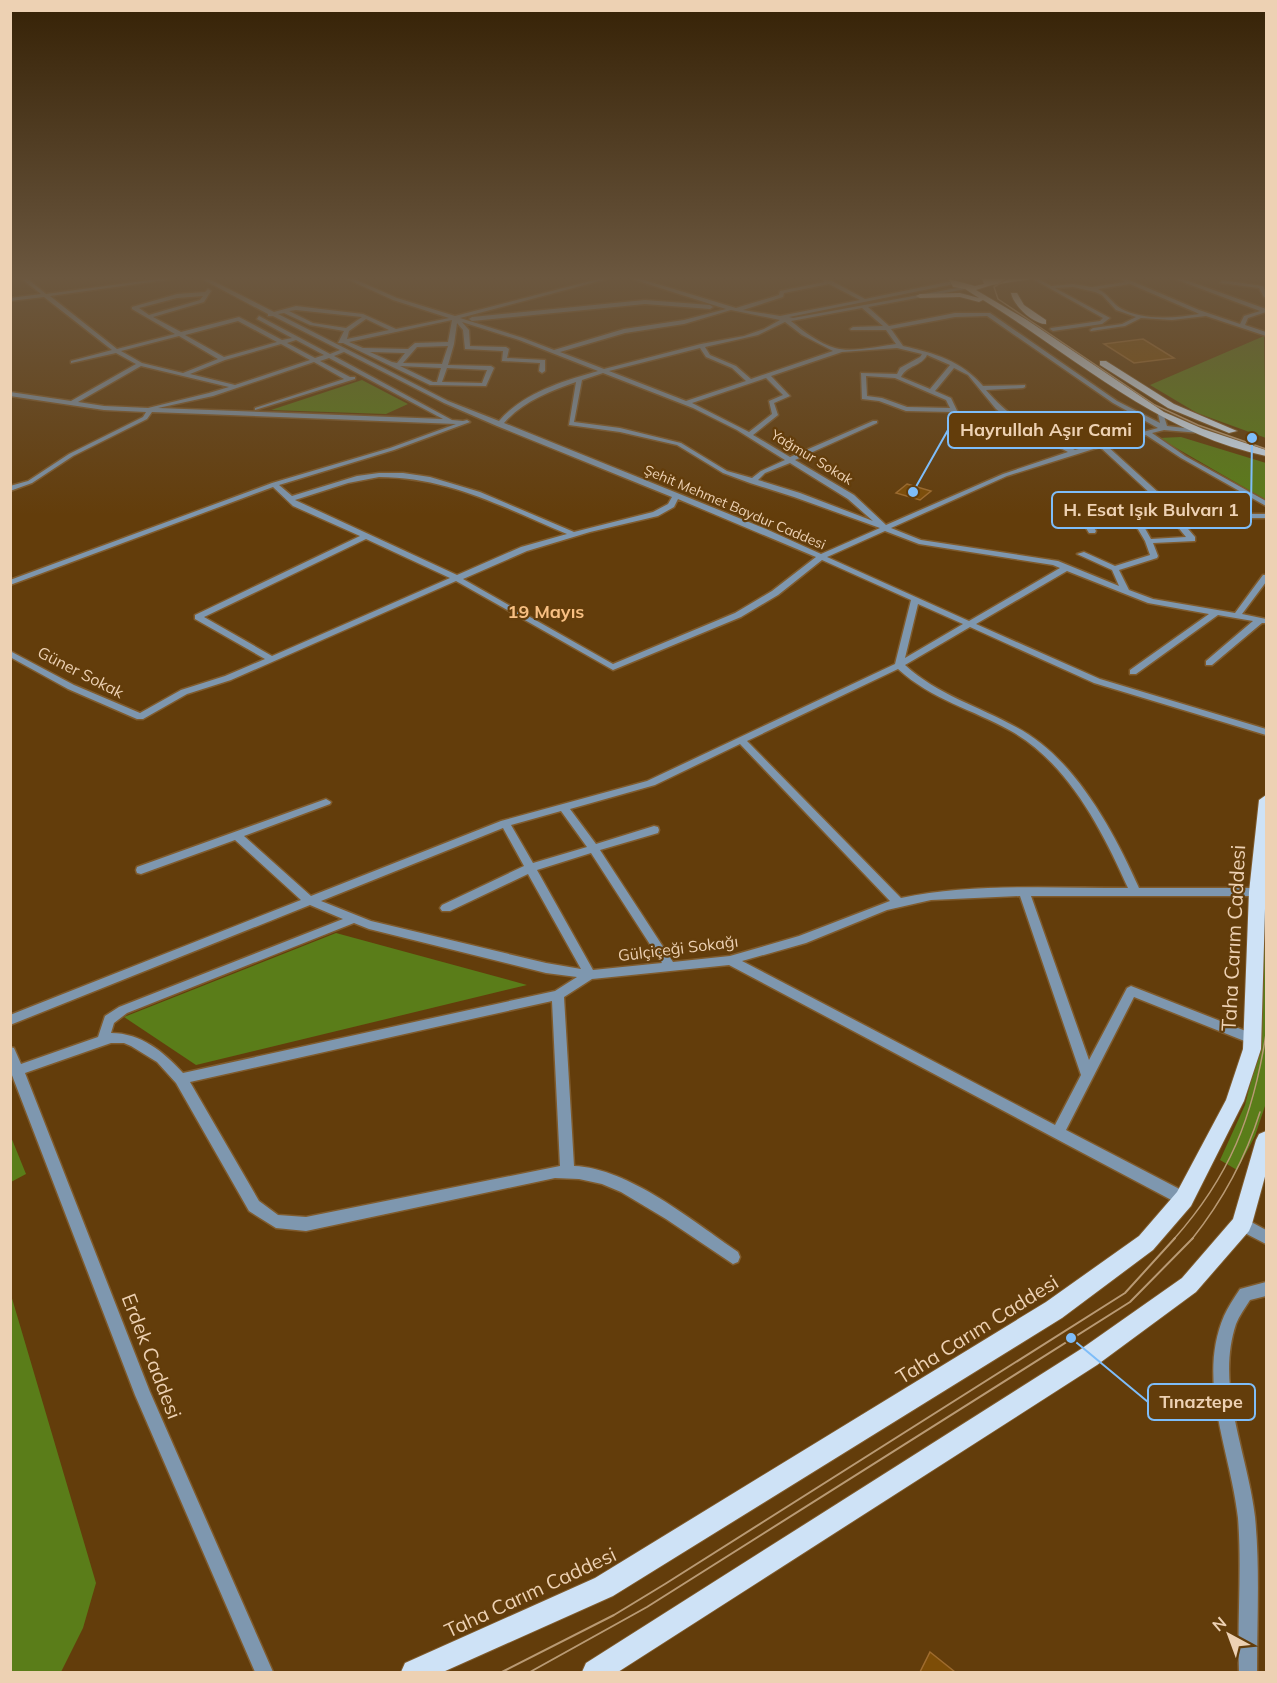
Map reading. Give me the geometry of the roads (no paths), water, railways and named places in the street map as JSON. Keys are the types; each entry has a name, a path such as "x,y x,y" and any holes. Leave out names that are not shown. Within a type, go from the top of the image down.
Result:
{"main road":[{"path":"1076,358 1161,414 1200,431 1266,453"},
{"path":"1098,359 1171,406 1203,421 1266,443"},
{"name":"Taha Carım Caddesi","path":"414,1672 604,1587 1054,1310 1146,1243 1184,1199 1235,1101 1252,1049 1257,892 1266,800"},
{"path":"595,1672 1089,1357 1189,1285 1242,1224 1266,1140"}],"street":[{"path":"74,362 90,358"},
{"path":"129,358 140,364 233,386"},
{"path":"185,374 228,358"},
{"path":"311,358 349,379"},
{"path":"10,489 30,482 71,455 145,418 151,408 211,395 324,358"},
{"path":"333,358 452,422"},
{"name":"Şehit Mehmet Baydur Caddesi","path":"357,358 487,420 821,557 1097,681 1266,732"},
{"path":"375,358 389,364 432,384 484,386 491,368 389,364"},
{"path":"398,365 404,358"},
{"path":"439,384 446,358"},
{"path":"504,358 504,360 543,361 542,371"},
{"name":"Yağmur Sokak","path":"570,358 687,403 749,435 851,497 884,528 919,542 1054,563 1151,601 1263,620"},
{"path":"499,425 507,413 520,403 608,371 658,358"},
{"path":"711,358 734,368 750,382"},
{"path":"687,403 822,358"},
{"path":"898,376 904,367 923,358"},
{"path":"939,358 970,374 998,408 1012,419 1039,436 1074,452"},
{"path":"1052,358 1115,402 1164,428"},
{"path":"71,404 140,364"},
{"path":"932,391 954,364"},
{"path":"248,412 365,374"},
{"path":"954,410 906,409 880,399 864,398 863,374 898,376 898,378 949,399 954,410 958,419 1012,419"},
{"path":"749,435 775,416 771,402 787,396 767,376"},
{"path":"579,381 571,424 620,430 679,444 695,451 719,469 884,528"},
{"path":"983,388 1023,386"},
{"path":"10,394 104,408 151,408 452,422 487,420"},
{"path":"1161,414 1164,428"},
{"path":"10,583 274,484 392,449 467,422"},
{"path":"752,482 763,472 875,422"},
{"path":"274,484 296,504 458,579 613,667 752,608 821,557 1005,475 1074,452 1164,428 1200,431"},
{"path":"1148,432 1183,457 1266,504"},
{"path":"1102,445 1156,496 1192,539 1149,541"},
{"path":"290,499 365,477 404,475 436,481 477,495 573,534"},
{"path":"367,536 198,617 270,658 524,549 573,534 655,514 671,505 676,496"},
{"path":"1092,531 1084,518 1087,510 1096,506 1156,496"},
{"path":"1114,569 1154,556 1149,541 1126,502"},
{"path":"1244,516 1266,516"},
{"path":"1176,520 1227,521"},
{"path":"1081,554 1114,569 1126,591"},
{"path":"10,1020 505,823 651,783 899,665 1066,568"},
{"path":"1237,616 1266,577"},
{"path":"899,665 915,600"},
{"path":"1133,672 1218,612"},
{"path":"1209,663 1263,620"},
{"name":"Güner Sokak","path":"10,653 71,687 140,717 184,692 228,678 270,658"},
{"path":"899,665 935,693 1013,728 1045,750 1103,829 1135,892"},
{"path":"741,740 898,902"},
{"path":"141,870 326,802"},
{"path":"563,807 594,849 670,966"},
{"path":"181,1079 558,995 590,975 505,823"},
{"path":"446,908 530,868 654,830"},
{"name":"Gülçiçeği Sokağı","path":"236,835 309,900 369,926 546,968 590,975 730,960 802,940 898,902 947,894 1257,892"},
{"path":"1024,892 1087,1073"},
{"path":"103,1040 109,1020 123,1010 353,919"},
{"path":"730,960 1184,1199"},
{"path":"1058,1133 1131,991 1252,1039"},
{"path":"558,995 567,1171"},
{"path":"18,1070 103,1040 118,1037 135,1042 161,1058 181,1079 254,1206 268,1217 286,1224 306,1224 567,1171 591,1173 619,1183 733,1257"},
{"name":"Erdek Caddesi","path":"10,1052 143,1395 264,1672"},
{"path":"1242,1224 1266,1237"},
{"path":"1248,1672 1246,1515 1221,1390 1226,1325 1245,1294 1266,1289"}],"tram line":[{"path":"1085,358 1155,405 1198,425 1266,449"},
{"path":"1174,1239 1210,1192 1236,1144 1254,1092 1266,1034"},
{"path":"1192,1239 1232,1179 1260,1112"},
{"path":"502,1672 614,1615 665,1584 1125,1293 1175,1238"},
{"path":"530,1672 647,1607 1130,1302 1193,1238"}],"place":[{"name":"H. Esat Işık Bulvarı 1","path":"1252,438"},
{"name":"Hayrullah Aşır Cami","path":"913,492"},
{"name":"Tınaztepe","path":"1071,1338"}],"district":[{"name":"19 Mayıs","path":"546,611"}]}
